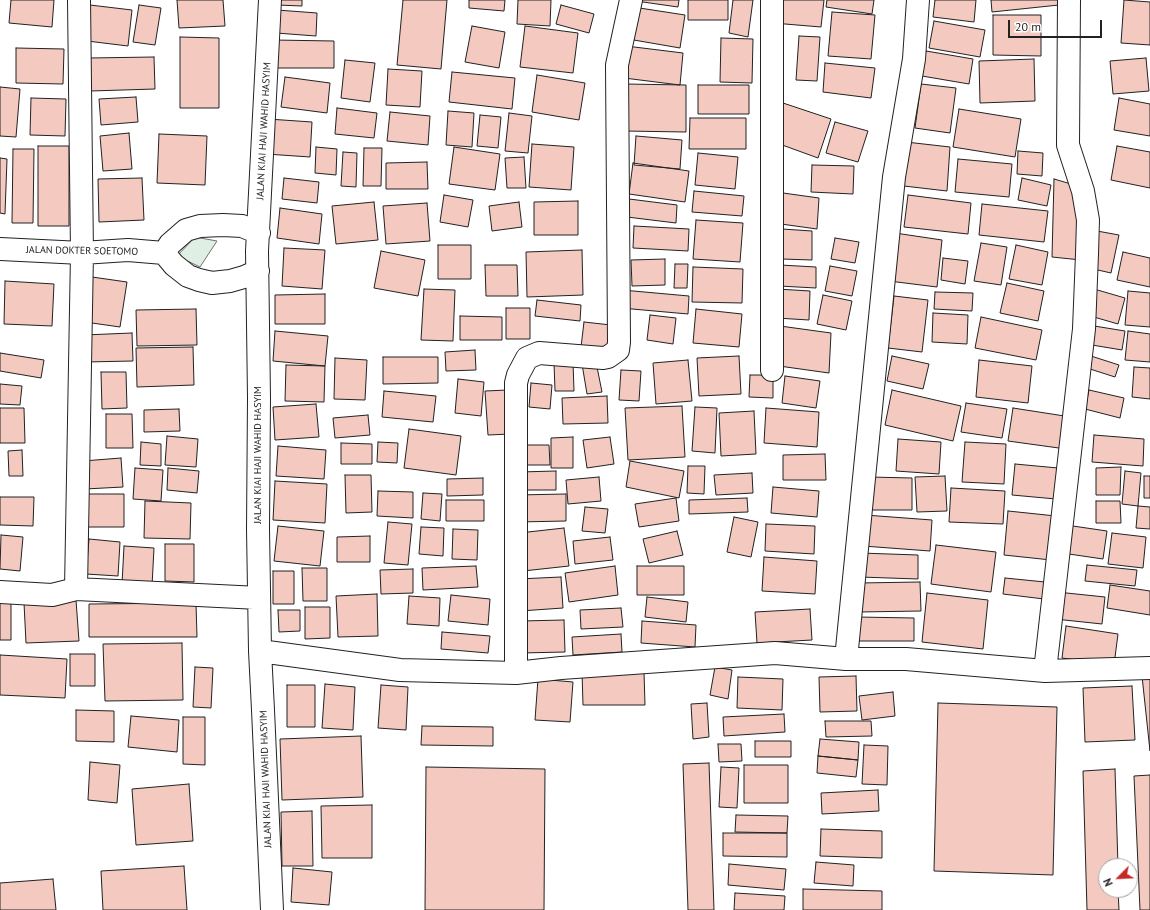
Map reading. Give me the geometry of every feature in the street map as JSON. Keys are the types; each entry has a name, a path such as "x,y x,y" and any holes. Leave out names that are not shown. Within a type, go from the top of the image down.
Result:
{"street":[{"path":"76,589 82,252 79,0"},
{"name":"JALAN KIAI HAJI WAHID HASYIM","path":"270,0 257,251 260,651 272,910"},
{"path":"516,673 516,383 518,375 527,358 539,353 603,358 608,357 618,350 617,65 630,0"},
{"path":"772,0 772,370"},
{"path":"846,659 894,177 914,59 918,0"},
{"path":"1045,671 1084,329 1088,254 1088,220 1082,191 1068,145 1069,0"},
{"path":"258,233 242,226 200,226 186,230 170,244 164,253 174,265 188,276 212,283 230,281 258,271"},
{"name":"JALAN DOKTER SOETOMO","path":"0,250 82,252 128,250 164,253"},
{"path":"0,592 52,595 76,589 259,598"},
{"path":"260,651 400,670 516,673 561,668 775,653 846,659 906,659 1045,671 1150,668"}],"green space":[{"path":"195,237 217,241 200,267 177,256"}],"building":[{"path":"11,0 54,0 52,27 9,23"},
{"path":"177,0 223,0 225,26 179,28"},
{"path":"277,0 302,0 302,6 277,5"},
{"path":"403,0 447,0 441,69 397,65"},
{"path":"469,0 505,0 504,11 469,8"},
{"path":"518,0 551,0 550,26 517,24"},
{"path":"636,0 679,0 678,7"},
{"path":"688,0 728,0 728,20 688,20"},
{"path":"733,0 753,0 748,37 729,33"},
{"path":"775,0 824,0 821,27 773,23"},
{"path":"827,0 874,0 872,14 826,7"},
{"path":"935,0 976,0 974,22 933,17"},
{"path":"991,0 1058,0 1059,5 992,12"},
{"path":"1124,0 1150,2 1150,45 1121,43"},
{"path":"90,5 132,10 128,46 87,41"},
{"path":"139,5 161,8 155,45 133,42"},
{"path":"561,5 594,14 589,33 556,24"},
{"path":"633,7 685,15 680,48 628,39"},
{"path":"277,10 317,13 316,36 276,33"},
{"path":"832,12 875,15 871,59 828,56"},
{"path":"993,15 1041,15 1041,56 993,55"},
{"path":"934,21 985,30 980,57 929,48"},
{"path":"472,26 505,32 499,68 465,62"},
{"path":"525,26 578,33 573,73 520,67"},
{"path":"799,36 820,37 817,81 796,80"},
{"path":"180,37 219,38 219,108 180,108"},
{"path":"721,38 753,39 752,83 720,82"},
{"path":"273,40 334,41 334,68 273,68"},
{"path":"626,46 683,53 680,85 624,78"},
{"path":"16,48 64,49 63,84 16,83"},
{"path":"926,51 973,59 969,84 922,76"},
{"path":"154,57 155,89 90,91 89,58"},
{"path":"1146,58 1149,91 1113,94 1110,61"},
{"path":"1034,59 1035,101 980,103 979,61"},
{"path":"345,60 375,63 370,102 341,98"},
{"path":"825,63 875,68 871,98 823,92"},
{"path":"388,69 422,71 420,107 386,105"},
{"path":"452,72 515,78 512,109 449,102"},
{"path":"537,75 585,83 579,120 532,112"},
{"path":"285,77 330,83 327,113 281,107"},
{"path":"624,84 686,85 686,132 624,131"},
{"path":"921,84 956,88 950,133 915,128"},
{"path":"698,85 749,85 749,114 698,114"},
{"path":"0,87 20,89 16,137 0,136"},
{"path":"136,97 138,122 101,125 99,99"},
{"path":"31,98 66,99 65,136 30,135"},
{"path":"1119,98 1150,104 1150,136 1114,130"},
{"path":"783,103 831,119 818,158 774,142"},
{"path":"337,108 377,113 374,138 335,134"},
{"path":"959,109 1021,119 1015,157 953,147"},
{"path":"448,111 474,113 472,147 446,145"},
{"path":"390,112 430,116 428,145 387,141"},
{"path":"509,113 532,116 528,153 505,151"},
{"path":"480,115 501,117 498,148 477,146"},
{"path":"690,118 746,118 746,149 689,149"},
{"path":"268,119 312,122 310,157 266,154"},
{"path":"835,122 868,131 858,162 826,153"},
{"path":"129,133 132,169 103,171 100,136"},
{"path":"159,134 207,136 205,185 157,183"},
{"path":"636,136 682,140 680,169 634,165"},
{"path":"906,142 950,147 947,191 904,186"},
{"path":"532,144 574,147 571,190 529,187"},
{"path":"38,146 69,146 69,226 38,226"},
{"path":"1117,146 1150,152 1150,188 1111,180"},
{"path":"316,147 337,149 336,175 315,173"},
{"path":"454,147 500,154 495,190 449,184"},
{"path":"364,148 382,148 381,186 363,186"},
{"path":"13,149 34,149 33,223 12,223"},
{"path":"1018,151 1043,153 1042,176 1017,174"},
{"path":"343,152 357,153 356,187 341,186"},
{"path":"698,153 738,157 735,189 695,185"},
{"path":"524,157 526,188 507,188 505,158"},
{"path":"0,158 7,159 5,214 0,213"},
{"path":"958,159 1012,164 1009,197 955,192"},
{"path":"427,162 428,189 386,189 386,163"},
{"path":"633,163 689,171 685,202 629,194"},
{"path":"812,165 854,166 853,194 811,192"},
{"path":"142,178 144,220 99,222 98,179"},
{"path":"284,178 319,182 317,203 282,199"},
{"path":"1022,178 1051,185 1047,206 1018,200"},
{"path":"1054,179 1078,186 1081,260 1052,257"},
{"path":"694,191 744,196 742,216 692,212"},
{"path":"783,193 819,198 817,229 781,224"},
{"path":"444,195 473,200 468,227 440,222"},
{"path":"908,195 971,203 968,234 904,227"},
{"path":"629,199 677,205 676,223 627,217"},
{"path":"578,201 578,235 534,235 534,202"},
{"path":"374,202 378,240 336,244 332,206"},
{"path":"519,202 522,227 492,231 489,206"},
{"path":"427,203 430,241 386,244 383,206"},
{"path":"982,204 1048,211 1044,242 979,235"},
{"path":"280,208 322,214 319,244 277,238"},
{"path":"696,220 743,223 740,262 693,259"},
{"path":"634,226 689,229 688,251 633,248"},
{"path":"782,229 812,231 812,260 782,259"},
{"path":"1097,231 1119,235 1111,273 1089,268"},
{"path":"895,233 942,240 937,287 889,281"},
{"path":"835,238 859,242 855,263 831,259"},
{"path":"981,243 1007,247 1001,285 974,281"},
{"path":"438,245 471,245 471,279 438,279"},
{"path":"1016,245 1048,252 1042,285 1009,279"},
{"path":"284,248 325,250 322,289 282,286"},
{"path":"582,250 583,295 527,297 526,252"},
{"path":"381,251 425,260 418,296 374,288"},
{"path":"1123,252 1150,258 1150,287 1117,280"},
{"path":"943,258 968,261 965,284 941,280"},
{"path":"665,259 665,285 632,286 631,260"},
{"path":"675,264 688,264 687,288 674,288"},
{"path":"485,265 517,265 518,296 486,296"},
{"path":"780,265 816,267 816,288 779,286"},
{"path":"830,266 857,271 852,296 825,291"},
{"path":"693,267 743,269 742,303 692,302"},
{"path":"92,277 127,282 120,327 85,322"},
{"path":"5,281 54,284 52,326 4,324"},
{"path":"1007,283 1044,291 1038,321 1000,313"},
{"path":"424,289 455,290 453,341 421,340"},
{"path":"777,289 810,291 809,320 776,318"},
{"path":"1094,289 1125,298 1118,324 1087,315"},
{"path":"622,290 689,296 688,314 621,308"},
{"path":"1128,291 1150,293 1150,327 1125,325"},
{"path":"935,292 973,293 972,311 934,309"},
{"path":"325,294 325,324 275,324 275,295"},
{"path":"823,295 852,301 846,330 817,324"},
{"path":"894,296 928,300 922,352 888,348"},
{"path":"537,300 581,305 580,321 535,316"},
{"path":"506,308 530,308 530,339 506,339"},
{"path":"196,309 197,345 137,346 136,310"},
{"path":"696,309 742,314 739,347 693,343"},
{"path":"933,313 968,315 967,344 932,342"},
{"path":"650,315 676,318 673,344 647,340"},
{"path":"460,316 502,317 502,340 460,340"},
{"path":"981,317 1042,330 1036,360 975,348"},
{"path":"584,322 611,325 608,351 581,347"},
{"path":"1088,325 1125,331 1122,350 1086,344"},
{"path":"780,326 831,333 829,373 779,366"},
{"path":"275,331 328,336 325,366 273,361"},
{"path":"1128,331 1150,334 1150,362 1125,360"},
{"path":"132,333 133,361 85,362 84,335"},
{"path":"193,347 194,385 137,387 136,348"},
{"path":"475,350 476,370 446,371 445,352"},
{"path":"0,353 44,360 41,378 0,371"},
{"path":"739,356 741,394 699,396 697,358"},
{"path":"892,356 929,364 923,389 887,381"},
{"path":"1091,356 1119,365 1115,377 1087,368"},
{"path":"383,357 438,357 438,383 383,384"},
{"path":"335,358 367,360 365,400 334,399"},
{"path":"688,360 692,401 656,404 653,363"},
{"path":"979,360 1032,366 1028,403 976,397"},
{"path":"573,362 574,391 555,391 554,363"},
{"path":"596,362 602,392 587,394 582,364"},
{"path":"286,365 325,366 324,402 285,401"},
{"path":"1134,367 1150,368 1150,399 1132,397"},
{"path":"621,370 641,371 639,401 619,400"},
{"path":"101,372 126,372 127,408 102,409"},
{"path":"750,375 773,375 773,398 749,397"},
{"path":"785,376 820,381 816,408 782,403"},
{"path":"458,379 484,382 481,416 455,413"},
{"path":"531,383 552,385 550,409 529,407"},
{"path":"0,384 22,386 20,405 0,404"},
{"path":"508,390 510,434 488,435 485,391"},
{"path":"892,390 961,406 953,441 885,425"},
{"path":"1089,390 1124,398 1120,418 1085,409"},
{"path":"384,391 436,396 433,422 382,417"},
{"path":"607,396 608,423 563,424 562,398"},
{"path":"966,403 1007,409 1002,438 961,432"},
{"path":"316,404 319,437 275,440 273,407"},
{"path":"682,406 685,457 628,460 625,408"},
{"path":"695,407 717,408 715,453 692,451"},
{"path":"0,408 24,408 25,443 0,443"},
{"path":"766,408 819,412 817,447 764,443"},
{"path":"1013,408 1071,417 1066,449 1008,441"},
{"path":"179,409 180,431 144,432 144,410"},
{"path":"754,411 756,454 721,456 719,413"},
{"path":"106,414 132,414 133,448 106,448"},
{"path":"368,415 370,435 335,438 333,418"},
{"path":"409,429 461,436 456,475 404,468"},
{"path":"1094,435 1144,439 1143,466 1092,462"},
{"path":"167,436 198,439 196,467 165,465"},
{"path":"573,437 573,468 551,468 551,438"},
{"path":"610,437 614,464 587,468 583,440"},
{"path":"898,439 941,442 939,474 896,471"},
{"path":"141,442 161,444 161,466 140,465"},
{"path":"378,442 398,443 397,463 377,462"},
{"path":"965,442 1006,444 1004,484 962,482"},
{"path":"341,443 372,444 372,464 341,464"},
{"path":"518,445 549,445 550,465 519,465"},
{"path":"278,446 326,450 324,479 276,476"},
{"path":"22,450 23,476 9,476 8,451"},
{"path":"825,454 826,480 783,480 783,455"},
{"path":"121,458 123,487 85,489 83,461"},
{"path":"630,461 684,471 679,498 626,487"},
{"path":"1015,464 1058,468 1056,499 1012,495"},
{"path":"688,466 705,466 704,494 687,493"},
{"path":"1121,467 1120,495 1096,495 1096,468"},
{"path":"135,468 163,470 161,501 133,499"},
{"path":"168,468 199,471 197,493 167,490"},
{"path":"556,471 556,490 519,490 519,472"},
{"path":"1125,471 1141,473 1138,506 1122,504"},
{"path":"752,473 753,493 716,495 714,475"},
{"path":"345,475 371,475 372,512 346,513"},
{"path":"945,476 947,511 917,512 915,477"},
{"path":"1144,476 1150,476 1150,498 1144,498"},
{"path":"599,477 601,501 568,504 566,480"},
{"path":"869,477 912,478 912,510 869,510"},
{"path":"483,478 483,495 447,496 447,479"},
{"path":"275,481 327,484 325,523 273,520"},
{"path":"773,487 819,491 817,517 771,513"},
{"path":"951,488 1005,491 1003,524 949,522"},
{"path":"378,491 413,492 413,518 377,516"},
{"path":"423,493 442,494 440,521 421,519"},
{"path":"87,494 124,494 124,527 88,527"},
{"path":"566,494 566,521 517,522 516,495"},
{"path":"0,497 34,497 33,526 0,525"},
{"path":"676,498 679,521 639,527 635,504"},
{"path":"747,498 748,512 689,514 689,500"},
{"path":"446,500 484,500 484,521 446,521"},
{"path":"145,501 191,503 190,539 144,538"},
{"path":"1096,501 1120,501 1121,523 1096,523"},
{"path":"1138,506 1150,507 1150,529 1136,528"},
{"path":"585,507 608,509 605,533 582,531"},
{"path":"1008,511 1056,516 1051,560 1004,555"},
{"path":"865,515 932,520 930,551 863,546"},
{"path":"734,517 758,522 751,557 727,552"},
{"path":"388,522 412,524 408,565 384,563"},
{"path":"766,524 815,526 814,554 765,551"},
{"path":"1066,525 1107,531 1103,559 1062,553"},
{"path":"278,526 324,531 320,566 274,561"},
{"path":"421,527 444,528 443,556 419,554"},
{"path":"564,528 569,566 523,571 519,533"},
{"path":"453,529 478,530 477,560 452,559"},
{"path":"677,531 683,555 649,563 643,539"},
{"path":"1112,533 1146,537 1143,568 1108,564"},
{"path":"1,535 23,537 20,571 0,569"},
{"path":"370,536 370,562 337,562 337,537"},
{"path":"610,537 613,560 575,564 573,541"},
{"path":"89,539 120,542 118,576 86,574"},
{"path":"165,544 194,544 194,582 165,581"},
{"path":"936,545 996,552 991,592 931,584"},
{"path":"124,546 154,548 152,586 122,584"},
{"path":"860,553 918,555 918,579 860,577"},
{"path":"764,557 817,561 815,594 762,591"},
{"path":"1087,565 1137,570 1135,586 1085,581"},
{"path":"476,566 478,587 423,590 422,568"},
{"path":"615,566 618,595 569,602 565,573"},
{"path":"637,566 684,566 684,595 637,595"},
{"path":"302,568 327,568 327,601 303,601"},
{"path":"413,569 413,593 381,594 380,570"},
{"path":"273,571 294,571 294,604 273,604"},
{"path":"561,577 563,608 520,611 518,579"},
{"path":"1005,578 1045,582 1044,599 1003,594"},
{"path":"920,582 921,611 859,612 859,583"},
{"path":"1110,585 1150,591 1150,615 1107,608"},
{"path":"1057,592 1105,597 1102,624 1055,619"},
{"path":"927,593 988,600 983,649 922,642"},
{"path":"377,594 378,636 338,637 336,596"},
{"path":"451,595 490,599 488,625 448,621"},
{"path":"409,596 440,598 439,626 407,624"},
{"path":"647,597 688,602 686,622 645,617"},
{"path":"76,600 79,641 26,643 24,603"},
{"path":"0,602 11,603 11,640 0,640"},
{"path":"196,603 197,637 89,637 89,604"},
{"path":"305,607 330,607 330,638 305,639"},
{"path":"621,608 623,627 581,629 580,610"},
{"path":"810,609 812,640 757,643 755,612"},
{"path":"278,610 300,610 300,631 279,632"},
{"path":"857,617 914,618 914,641 857,641"},
{"path":"564,620 565,652 521,653 521,621"},
{"path":"642,621 696,625 695,647 641,643"},
{"path":"1066,626 1118,634 1114,665 1062,658"},
{"path":"442,632 490,636 488,653 441,649"},
{"path":"621,634 622,652 573,655 572,637"},
{"path":"182,643 183,700 105,701 103,644"},
{"path":"70,654 95,654 95,686 70,686"},
{"path":"0,655 67,659 65,698 0,695"},
{"path":"195,667 213,668 211,708 193,707"},
{"path":"715,667 732,670 728,699 710,695"},
{"path":"582,672 644,672 645,705 583,705"},
{"path":"856,676 857,711 820,712 819,677"},
{"path":"1142,676 1150,676 1150,751"},
{"path":"738,677 783,679 782,710 737,708"},
{"path":"538,679 573,682 570,722 535,720"},
{"path":"325,684 355,687 353,730 322,728"},
{"path":"287,685 315,685 315,727 287,727"},
{"path":"381,685 408,687 406,730 378,728"},
{"path":"1132,686 1135,740 1085,742 1083,688"},
{"path":"893,692 895,716 862,720 859,696"},
{"path":"707,703 709,737 693,739 691,704"},
{"path":"938,703 1057,707 1053,875 934,871"},
{"path":"76,710 114,711 114,742 76,741"},
{"path":"784,714 785,732 724,736 723,717"},
{"path":"131,716 179,720 177,752 128,747"},
{"path":"183,717 205,717 205,765 183,764"},
{"path":"825,721 871,721 872,736 826,737"},
{"path":"422,726 493,727 493,746 421,745"},
{"path":"361,736 363,797 282,800 280,739"},
{"path":"820,739 859,742 858,760 818,756"},
{"path":"755,741 791,741 791,757 755,757"},
{"path":"718,744 741,744 742,761 719,762"},
{"path":"864,745 888,746 887,785 862,784"},
{"path":"818,756 858,760 856,777 817,773"},
{"path":"90,762 120,765 117,803 88,800"},
{"path":"709,763 714,910 688,910 683,764"},
{"path":"744,765 788,765 788,803 744,803"},
{"path":"426,767 545,769 544,910 425,910"},
{"path":"721,767 739,768 737,808 719,807"},
{"path":"1115,769 1118,858 1098,858 1098,898 1118,898 1119,910 1087,910 1083,771"},
{"path":"1150,775 1150,910 1140,910 1134,776"},
{"path":"189,784 193,841 136,845 132,789"},
{"path":"878,790 879,811 822,814 821,793"},
{"path":"372,805 372,858 322,858 321,806"},
{"path":"312,811 313,866 282,866 281,812"},
{"path":"736,815 788,816 787,833 735,832"},
{"path":"821,829 882,831 882,858 820,856"},
{"path":"723,833 787,833 787,857 723,856"},
{"path":"816,862 854,865 853,886 814,883"},
{"path":"729,864 786,869 784,890 728,885"},
{"path":"184,866 187,910 103,910 101,871"},
{"path":"293,868 332,872 329,905 291,902"},
{"path":"53,879 56,910 0,910 0,883"},
{"path":"803,889 882,891 882,910 803,910"},
{"path":"735,893 785,896 784,910 734,910"}]}
